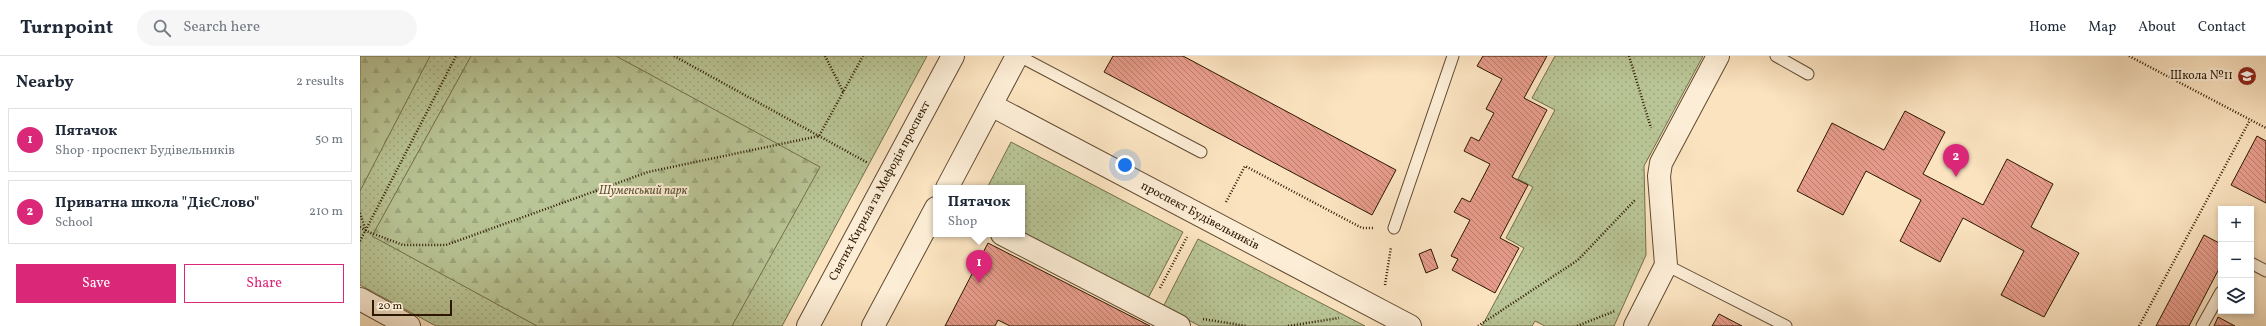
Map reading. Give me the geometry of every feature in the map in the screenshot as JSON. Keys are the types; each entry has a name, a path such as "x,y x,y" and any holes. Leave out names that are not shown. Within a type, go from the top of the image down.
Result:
{"street":[{"name":"Святих Кирила та Мефодія проспект","path":"808,326 953,56"},
{"path":"949,185 1018,56"},
{"path":"1635,326 1666,265 1660,169 1718,56"},
{"name":"проспект Будівельників","path":"991,105 1410,326"},
{"path":"873,326 933,214"},
{"path":"1008,237 1179,326"},
{"path":"360,299 409,326"}],"lane":[{"path":"1018,56 1201,152"},
{"path":"1394,228 1453,56"},
{"path":"1776,56 1808,74"},
{"path":"1666,265 1786,326"},
{"path":"2254,265 2266,271"},
{"path":"2202,326 2218,297"}],"path":[{"path":"360,241 456,56"},
{"path":"674,56 889,174"},
{"path":"825,56 844,94"},
{"path":"360,227 366,231 403,246 446,245 648,172 819,136 844,94 863,56"},
{"path":"1478,326 1578,260 1660,169 1629,56"},
{"path":"2129,56 2266,128"},
{"path":"2139,326 2250,120"},
{"path":"1224,204 1245,166 1362,228 1394,228 1381,311"},
{"path":"360,213 366,231"},
{"path":"1148,310 1199,216"},
{"path":"1288,326 1342,317"}],"green space":[{"name":"Шуменський парк","path":"360,56 927,56 782,326 436,326 360,285"},
{"path":"360,56 430,56 360,191"},
{"name":"Шуменський парк","path":"471,56 616,56 820,167 732,326 537,326 372,236"},
{"path":"1555,56 1703,56 1644,166 1646,255 1614,326 1545,326 1535,321 1532,326 1482,326 1524,248 1506,238 1533,187 1518,179 1555,110 1532,98"},
{"path":"1011,142 1183,232 1147,300 1025,236 1025,185 989,185"},
{"path":"1198,239 1365,326 1200,326 1163,307"}],"building":[{"path":"1113,56 1183,56 1396,170 1372,215 1104,72"},
{"path":"1483,56 1547,56 1524,98 1547,110 1512,177 1528,185 1500,238 1519,248 1495,293 1452,270 1458,259 1451,256 1470,220 1454,212 1462,198 1470,202 1490,164 1464,151 1471,137 1479,141 1494,113 1486,109 1502,79 1477,66"},
{"path":"1905,111 1945,132 1923,174 1983,205 2007,159 2053,184 2031,227 2079,253 2044,317 2001,295 2024,251 1963,218 1940,262 1900,241 1921,200 1866,171 1843,215 1797,191 1832,123 1884,150"},
{"path":"2257,136 2266,141 2266,203 2231,185"},
{"path":"2204,235 2218,242 2218,271 2189,326 2156,326"},
{"path":"988,243 1150,326 1010,326 998,320 995,326 945,326"},
{"path":"1431,249 1438,268 1426,273 1419,254"},
{"path":"1719,314 1742,326 1712,326"},
{"path":"2218,317 2235,326 2214,326"}],"place":[{"name":"Школа №11","path":"2247,76"},
{"name":"Приватна школа \"ДієСлово\"","path":"1956,177"},
{"name":"Пятачок","path":"979,283"}]}
